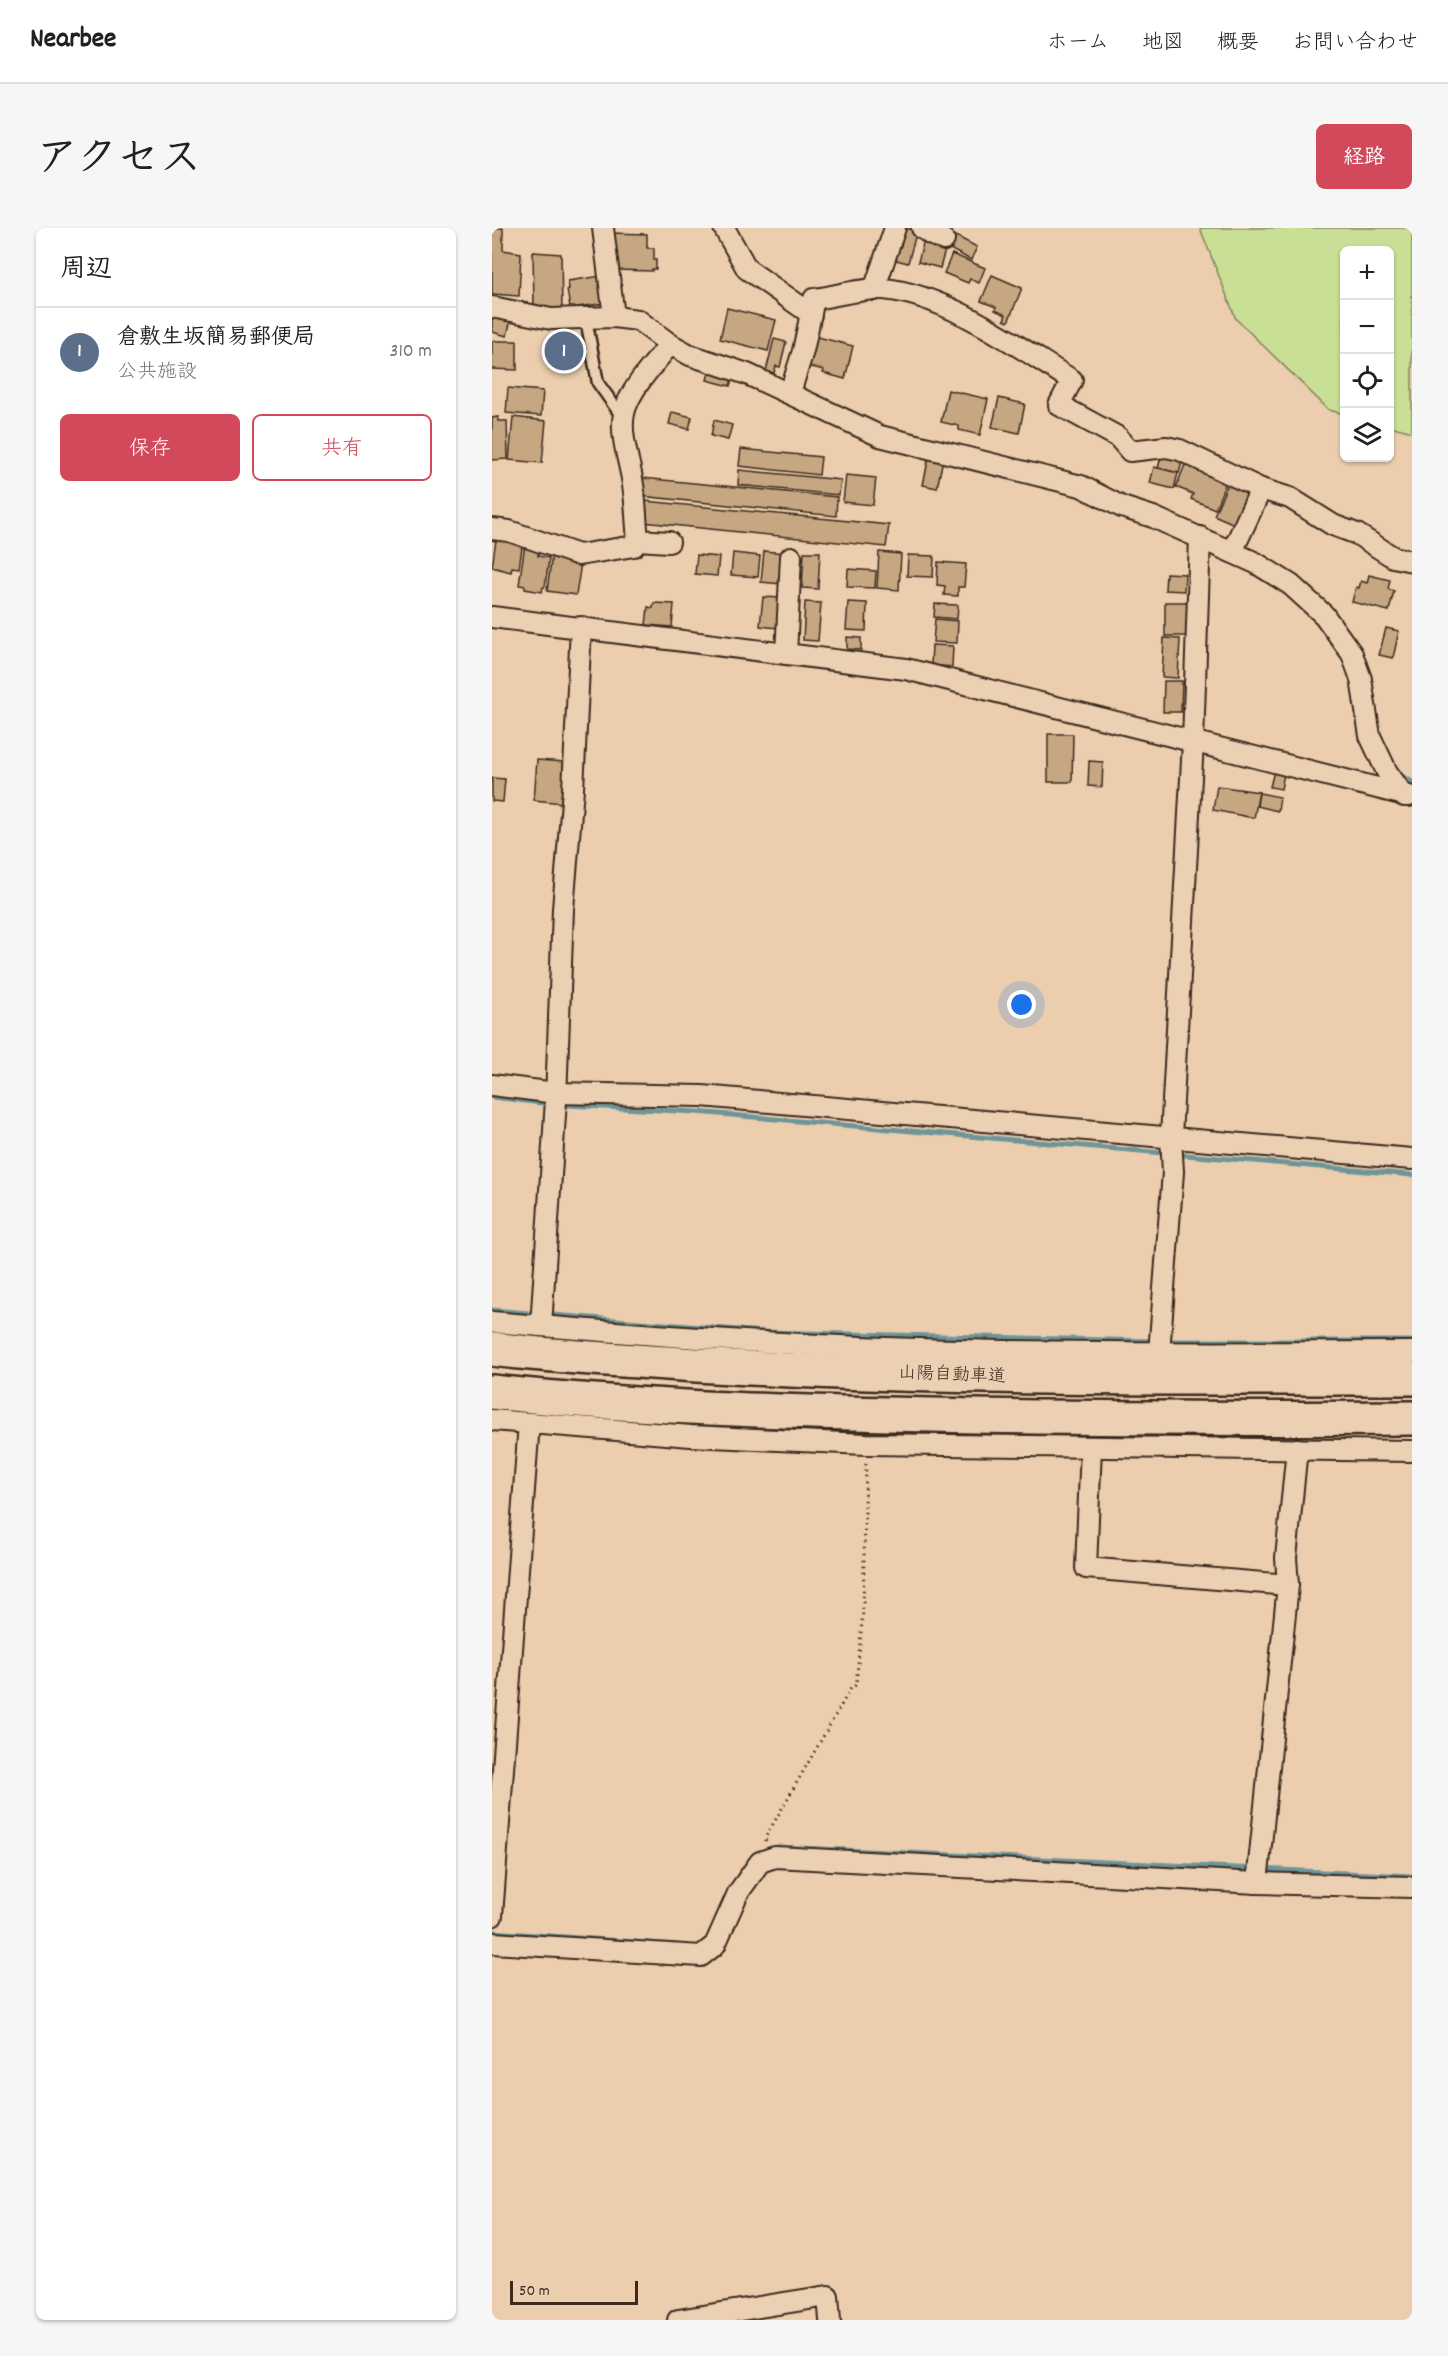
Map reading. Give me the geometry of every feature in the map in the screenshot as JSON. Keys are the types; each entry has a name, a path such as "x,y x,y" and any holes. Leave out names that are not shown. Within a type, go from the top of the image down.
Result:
{"highway":[{"name":"山陽自動車道","path":"492,1349 789,1371 1013,1377 1412,1378"},
{"path":"492,1392 741,1410 1025,1418 1412,1418"}],"street":[{"path":"603,228 613,312"},
{"path":"724,228 747,269 811,314"},
{"path":"874,290 895,228"},
{"path":"922,228 944,240"},
{"path":"793,388 814,299 880,289 911,294 959,313 1072,380 1059,405 1118,436 1130,451 1166,447 1180,450 1261,489 1290,498 1334,525 1357,534 1393,557 1412,561"},
{"path":"492,308 551,318 586,319 613,312 638,320 670,344 690,355 793,388 880,436 1081,486 1122,507 1234,548 1291,585 1324,615 1352,654 1361,679 1370,736 1387,772 1408,796"},
{"path":"492,529 509,531 579,555 634,546 638,540 633,484 626,453 623,418 634,392 670,344"},
{"path":"1234,548 1261,489"},
{"path":"1160,1344 1193,742 1200,537"},
{"path":"638,540 669,542"},
{"path":"786,654 791,557"},
{"path":"492,617 906,669 1408,796"},
{"path":"541,1318 581,627"},
{"path":"492,1085 555,1100 702,1096 1171,1147 1412,1159"},
{"path":"492,1322 541,1318 827,1345 957,1350 1160,1344 1412,1352"},
{"path":"492,1420 691,1436 866,1444 1412,1451"},
{"path":"492,1916 529,1423"},
{"path":"1091,1447 1086,1568 1288,1585"},
{"path":"1258,1874 1288,1585 1286,1558 1297,1449"},
{"path":"492,1943 701,1956 715,1945 738,1893 760,1862 775,1857 1258,1874 1412,1887"},
{"path":"678,2320 828,2296 830,2320"}],"lane":[{"path":"586,319 598,382 623,418"}],"path":[{"path":"767,1844 765,1838 851,1688 856,1685 863,1611 866,1444"}],"green space":[{"path":"1200,228 1412,228 1412,432 1394,427 1394,246 1340,246 1340,413 1329,410 1236,319"}],"building":[{"path":"492,228 503,228 503,250 521,253 519,296 492,294"},
{"path":"900,228 917,230 908,263 892,259"},
{"path":"610,233 647,234 647,248 654,248 656,269 652,271 615,270"},
{"path":"954,235 977,247 971,260 948,248"},
{"path":"925,237 947,243 940,268 918,262"},
{"path":"533,252 561,254 562,310 534,306"},
{"path":"952,254 985,268 979,283 970,279 968,283 944,273"},
{"path":"992,275 1022,288 1008,322 1004,320 1006,315 995,310 996,307 981,301"},
{"path":"602,276 606,303 570,308 568,281"},
{"path":"727,308 776,320 768,351 720,339"},
{"path":"492,311 512,315 507,336 492,332"},
{"path":"814,336 853,346 845,379 807,366"},
{"path":"774,339 786,342 780,367 776,366 774,373 766,371"},
{"path":"492,341 517,341 517,370 492,369"},
{"path":"711,366 734,372 730,386 707,380"},
{"path":"508,388 543,391 541,416 506,413"},
{"path":"948,390 988,399 980,435 959,430 959,426 941,422"},
{"path":"999,398 1025,404 1019,433 992,427"},
{"path":"672,412 692,417 689,429 669,424"},
{"path":"498,417 498,421 507,421 508,459 492,460 492,418"},
{"path":"513,417 546,421 542,463 509,460"},
{"path":"714,420 732,425 728,440 711,436"},
{"path":"741,449 821,457 819,475 739,466"},
{"path":"1163,449 1184,455 1179,473 1158,468"},
{"path":"929,456 943,459 937,488 923,485"},
{"path":"1187,460 1228,477 1215,509 1191,499 1193,494 1176,487"},
{"path":"1154,467 1178,473 1174,489 1150,483"},
{"path":"739,470 841,480 839,495 738,485"},
{"path":"846,475 876,478 873,505 843,502"},
{"path":"642,478 837,497 836,516 640,496"},
{"path":"1230,479 1255,489 1239,526 1214,515"},
{"path":"645,501 889,525 886,547 643,522"},
{"path":"505,537 523,540 519,568 512,567 511,572 492,567 496,540 505,541"},
{"path":"525,544 539,546 538,556 549,558 545,587 542,592 525,589 525,586 519,585"},
{"path":"764,551 785,553 782,584 761,582"},
{"path":"804,552 820,552 818,589 802,588"},
{"path":"879,552 901,554 899,590 877,588"},
{"path":"733,553 760,556 758,577 731,575"},
{"path":"552,555 581,563 576,595 547,591"},
{"path":"697,555 719,557 717,576 695,574"},
{"path":"908,555 934,556 933,577 907,576"},
{"path":"938,562 966,564 964,587 958,587 958,596 944,595 945,586 937,585"},
{"path":"848,569 876,571 875,588 847,587"},
{"path":"1166,573 1185,574 1184,591 1165,590"},
{"path":"1369,575 1390,580 1388,589 1394,591 1389,611 1352,602 1356,587 1359,588 1361,581 1367,583"},
{"path":"763,597 781,598 778,628 760,626"},
{"path":"805,602 821,603 818,641 803,640"},
{"path":"848,602 867,603 866,631 846,630"},
{"path":"1165,602 1194,602 1194,636 1165,636"},
{"path":"654,603 674,604 672,627 646,625 648,607 653,608"},
{"path":"935,604 958,605 957,619 934,617"},
{"path":"935,619 958,621 957,643 933,642"},
{"path":"1386,628 1399,631 1393,658 1379,655"},
{"path":"847,637 861,638 861,650 847,649"},
{"path":"1164,638 1180,639 1178,678 1162,677"},
{"path":"932,645 953,646 952,667 931,665"},
{"path":"1164,681 1182,681 1181,712 1163,712"},
{"path":"1048,734 1073,734 1072,782 1048,782"},
{"path":"537,760 565,762 562,803 534,800"},
{"path":"1089,761 1103,762 1102,787 1088,786"},
{"path":"1274,771 1284,774 1281,789 1270,787"},
{"path":"492,778 505,779 503,802 492,801"},
{"path":"1217,786 1259,792 1254,818 1213,810"},
{"path":"1259,793 1280,797 1278,811 1257,806"}],"waterway":[{"path":"1398,774 1412,782"},
{"path":"492,1097 549,1104 696,1112 1412,1175"},
{"path":"492,1310 764,1332 1155,1341"},
{"path":"1165,1341 1412,1341"},
{"path":"770,1850 777,1847 1412,1876"},
{"path":"492,1932 678,1945"}],"place":[{"name":"倉敷生坂簡易郵便局","path":"564,351"}]}
